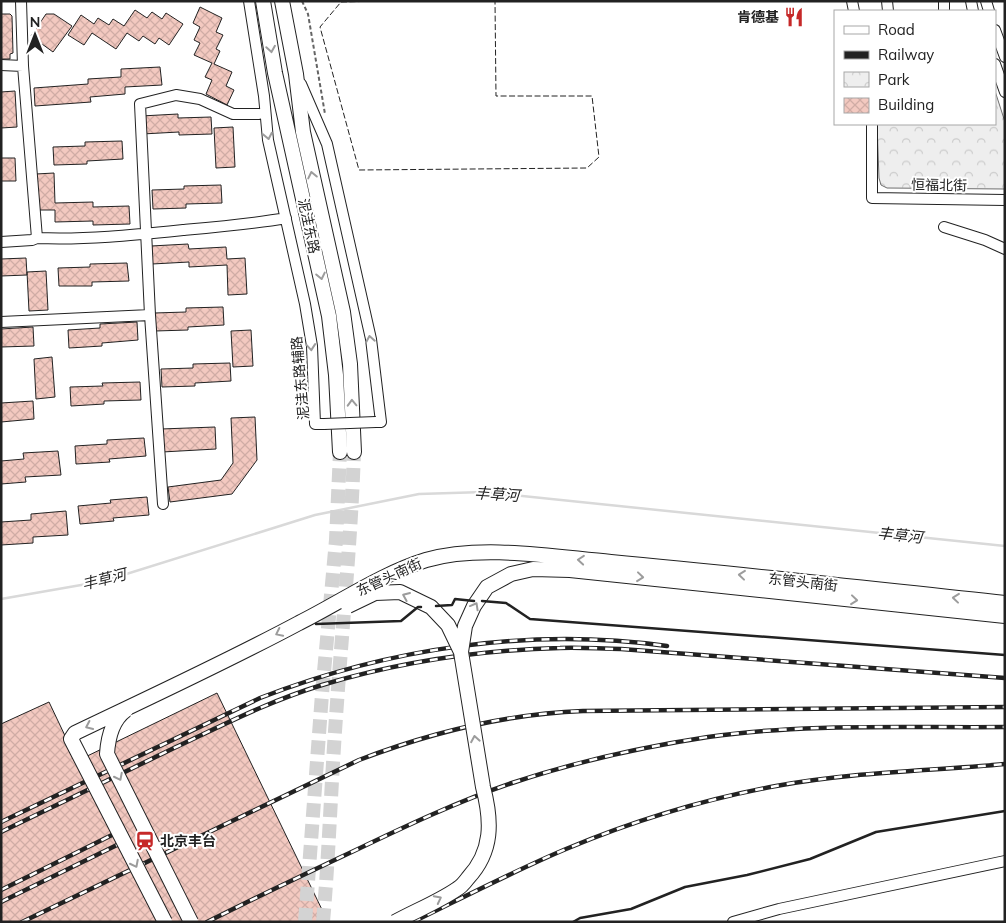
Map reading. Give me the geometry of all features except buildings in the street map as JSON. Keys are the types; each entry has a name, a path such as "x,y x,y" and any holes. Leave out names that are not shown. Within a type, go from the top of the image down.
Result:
{"main road":[{"name":"泥洼东路","path":"263,1 275,74 329,316 347,452 350,364 343,312 303,132 296,74 282,1"},
{"name":"东管头南街","path":"164,922 71,739 75,732 299,624 366,586 401,569 427,560 469,553 496,552 636,564 1005,603"},
{"name":"东管头南街","path":"461,652 465,626 474,606 487,587 511,574 533,569 570,570 1005,616"},
{"path":"299,624 342,609 375,594 400,592 432,607 448,625 461,652 488,806 490,832 486,850 478,868 458,889 395,922"},
{"path":"148,698 123,712 111,730 107,743 107,754 191,922"}],"street":[{"path":"21,1 23,66 37,238"},
{"name":"泥洼东路辅路","path":"250,1 264,96 267,133 306,304 312,346 315,424 381,422 371,339 327,144 296,74"},
{"path":"996,33 1005,57"},
{"path":"1,65 23,66"},
{"path":"996,67 1005,92"},
{"path":"164,504 150,315 140,104 176,95 200,98 233,114 259,114"},
{"name":"恒福北街","path":"872,125 872,198 1005,200"},
{"path":"1,242 37,238 73,240 146,234 286,218"},
{"path":"944,227 985,240 1005,249"},
{"path":"1,322 150,315"},
{"path":"733,922 779,909 1005,861"}],"green space":[{"path":"996,94 1005,122 1005,189 887,188 881,185 879,178 877,125 996,125"}],"waterway":[{"name":"丰草河","path":"1,599 104,581 315,515 419,494 484,492 1005,546"}],"tunnel":[{"path":"305,922 336,540 340,452"},
{"path":"323,922 354,452"}],"railway":[{"path":"1,822 260,698 359,666 460,646 512,641 564,639 667,646"},
{"path":"1,832 245,714 302,691 380,670 440,659 530,649 621,649 1005,678"},
{"path":"22,922 359,760 414,741 469,726 525,716 583,711 1005,707"},
{"path":"207,922 453,805 536,775 584,762 658,745 745,733 856,727 1005,727"},
{"path":"413,922 508,875 566,849 617,829 696,804 749,791 804,781 1005,764"},
{"path":"1,890 114,834"},
{"path":"1,902 119,844"}],"fence":[{"path":"381,1 341,2 320,27 359,170 587,168 599,157 592,96 496,96 495,1"}],"wall":[{"path":"436,606 452,605 455,599 474,601"},
{"path":"482,601 506,603 530,619 1005,655"},
{"path":"316,624 401,621 418,607 421,607"},
{"path":"573,922 580,918 631,909 685,887 747,875 810,859 876,832 1005,811"}],"place":[{"name":"肯德基","path":"794,17"},
{"name":"北京丰台","path":"145,841"}]}
